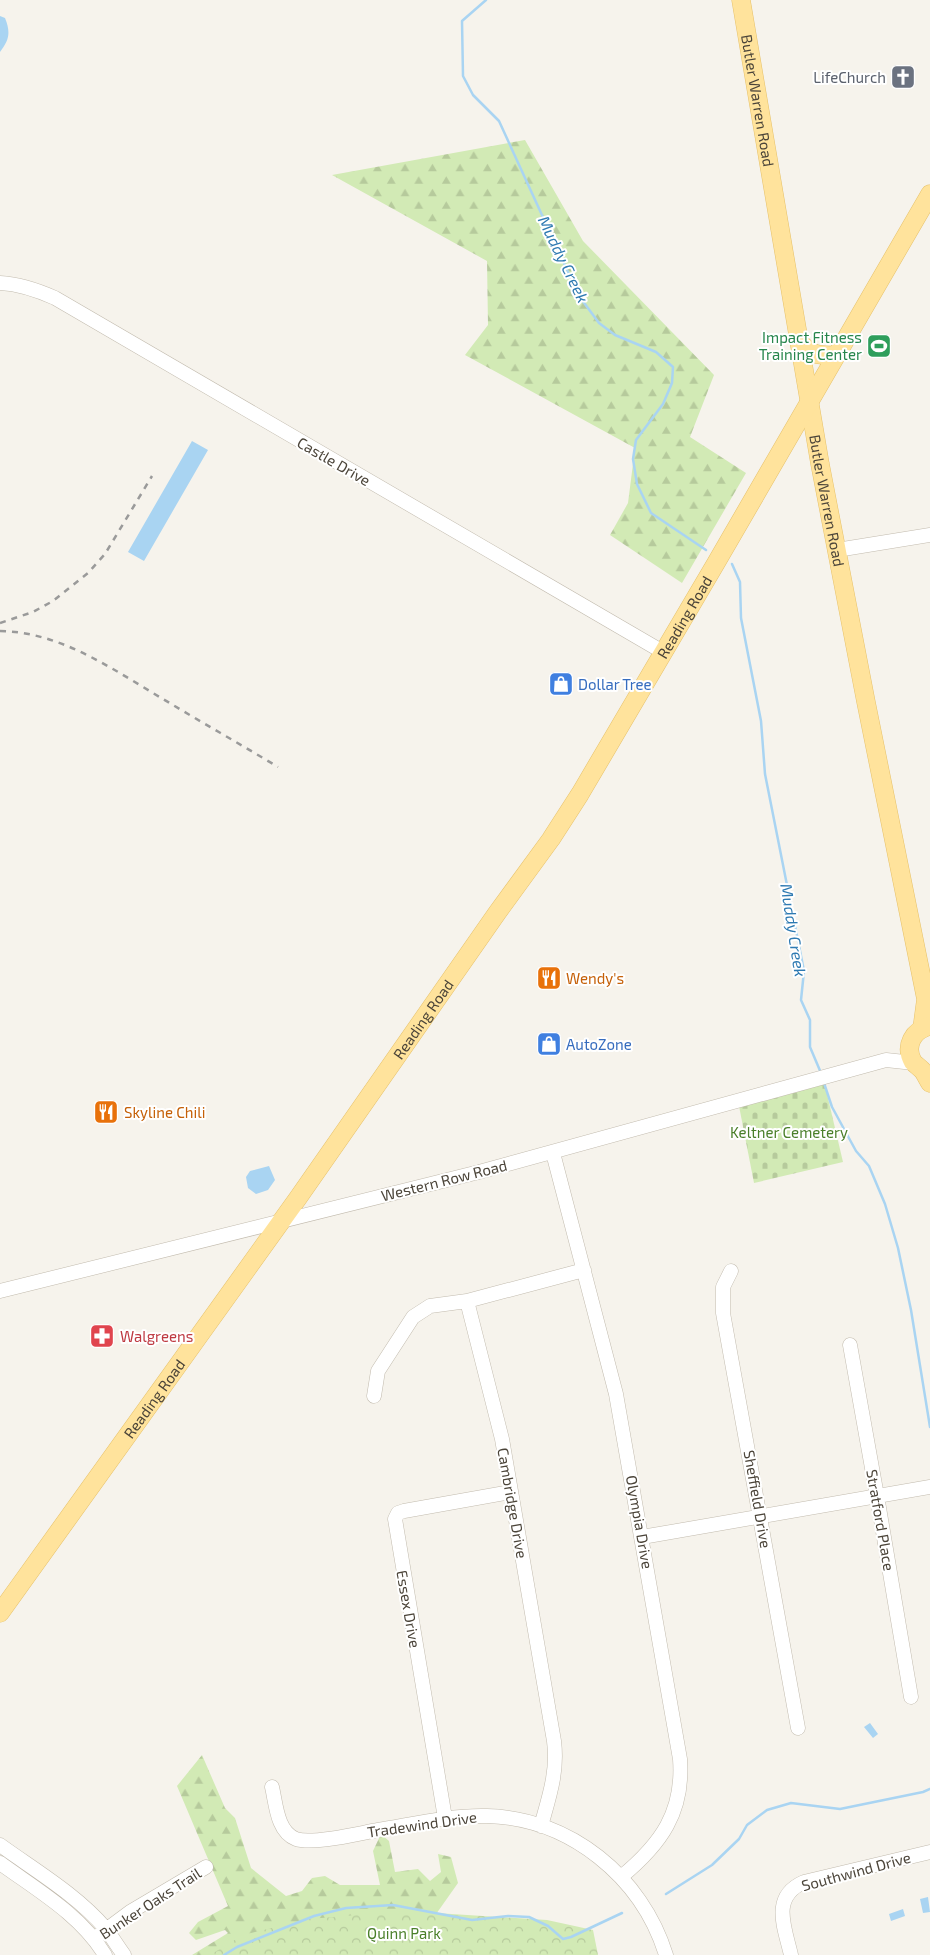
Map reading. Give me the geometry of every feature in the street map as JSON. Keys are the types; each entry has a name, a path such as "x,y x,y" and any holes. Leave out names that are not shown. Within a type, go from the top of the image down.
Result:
{"main road":[{"name":"Butler Warren Road","path":"741,0 818,450 866,702 928,1001 926,1027 910,1042"},
{"name":"Reading Road","path":"0,1613 551,839 580,794 930,194"},
{"path":"800,341 810,353 836,355"},
{"path":"785,445 798,443 818,450"},
{"path":"910,1042 910,1053 924,1072"}],"street":[{"name":"Castle Drive","path":"0,283 37,290 55,298 663,652"},
{"path":"837,550 930,535"},
{"name":"Western Row Road","path":"0,1291 554,1153 886,1060 910,1042"},
{"name":"Western Row Road","path":"886,1060 924,1072"},
{"name":"Olympia Drive","path":"554,1153 616,1394 680,1759 680,1785 674,1810 663,1834 642,1859 622,1877"},
{"path":"374,1396 378,1371 413,1317 430,1306 467,1301 584,1270"},
{"name":"Sheffield Drive","path":"731,1271 724,1287 724,1312 798,1728"},
{"name":"Cambridge Drive","path":"467,1301 498,1421 556,1754 554,1780 541,1826"},
{"name":"Stratford Place","path":"850,1345 911,1696"},
{"path":"642,1537 930,1486"},
{"name":"Essex Drive","path":"446,1818 395,1519 398,1513 404,1511 511,1492"},
{"name":"Tradewind Drive","path":"272,1787 282,1826 290,1836 302,1841 328,1839 446,1818 507,1817 541,1826 581,1844 622,1877 639,1899 653,1922 666,1955"},
{"path":"0,1845 70,1895 106,1930 124,1955"},
{"name":"Southwind Drive","path":"791,1955 782,1913 784,1900 792,1889 804,1882 930,1852"},
{"path":"0,1864 66,1912 94,1939 105,1955"},
{"name":"Bunker Oaks Trail","path":"94,1939 130,1912 206,1867"}],"green space":[{"path":"525,140 583,241 714,375 690,437 746,473 682,583 610,535 628,503 635,448 465,355 488,325 487,261 332,175"},
{"name":"Keltner Cemetery","path":"823,1077 843,1162 754,1183 739,1106"},
{"path":"202,1755 225,1808 235,1818 251,1868 286,1896 302,1891 312,1878 325,1876 340,1885 380,1885 373,1851 381,1834 389,1841 395,1872 418,1869 430,1881 441,1872 438,1854 451,1857 458,1883 434,1917 274,1955 192,1955 228,1933 225,1930 196,1940 189,1933 198,1922 228,1906 177,1786"},
{"name":"Quinn Park","path":"405,1911 547,1920 593,1930 598,1955 210,1955 243,1935 309,1919"}],"water":[{"path":"0,16 5,18 8,32 7,40 0,52"},
{"path":"192,441 208,450 144,561 128,552"},
{"path":"269,1166 275,1180 268,1190 256,1194 248,1188 246,1177 250,1171"},
{"path":"870,1723 878,1734 873,1738 864,1727"},
{"path":"928,1897 930,1912 923,1913 920,1899"},
{"path":"903,1909 905,1916 891,1921 889,1914"}],"waterway":[{"name":"Muddy Creek","path":"486,0 462,21 463,76 473,95 499,121 579,296 599,323 615,335 656,352 673,367 672,383 663,404 636,440 633,459 637,484 651,513 706,550"},
{"name":"Muddy Creek","path":"732,564 740,582 741,618 761,721 765,774 804,971 801,1000 810,1020 810,1047 821,1073"},
{"name":"Muddy Creek","path":"824,1083 832,1107 856,1151 869,1166 885,1204 898,1248 911,1310 930,1427"},
{"name":"Muddy Creek","path":"666,1894 712,1865 739,1839 747,1825 767,1810 791,1803 840,1809 930,1789"},
{"name":"Muddy Creek","path":"224,1955 237,1947 314,1916 346,1908 393,1905 472,1920 508,1916 529,1917 548,1926 563,1939 622,1913"}],"railway":[{"path":"0,623 33,612 53,601 88,573 105,554 152,476"},
{"path":"0,631 44,638 85,654 278,767"}],"place":[{"name":"LifeChurch","path":"903,77"},
{"name":"Impact Fitness Training Center","path":"879,346"},
{"name":"Dollar Tree","path":"561,684"},
{"name":"Wendy's","path":"549,978"},
{"name":"AutoZone","path":"549,1044"},
{"name":"Skyline Chili","path":"106,1112"},
{"name":"Walgreens","path":"102,1336"}]}
